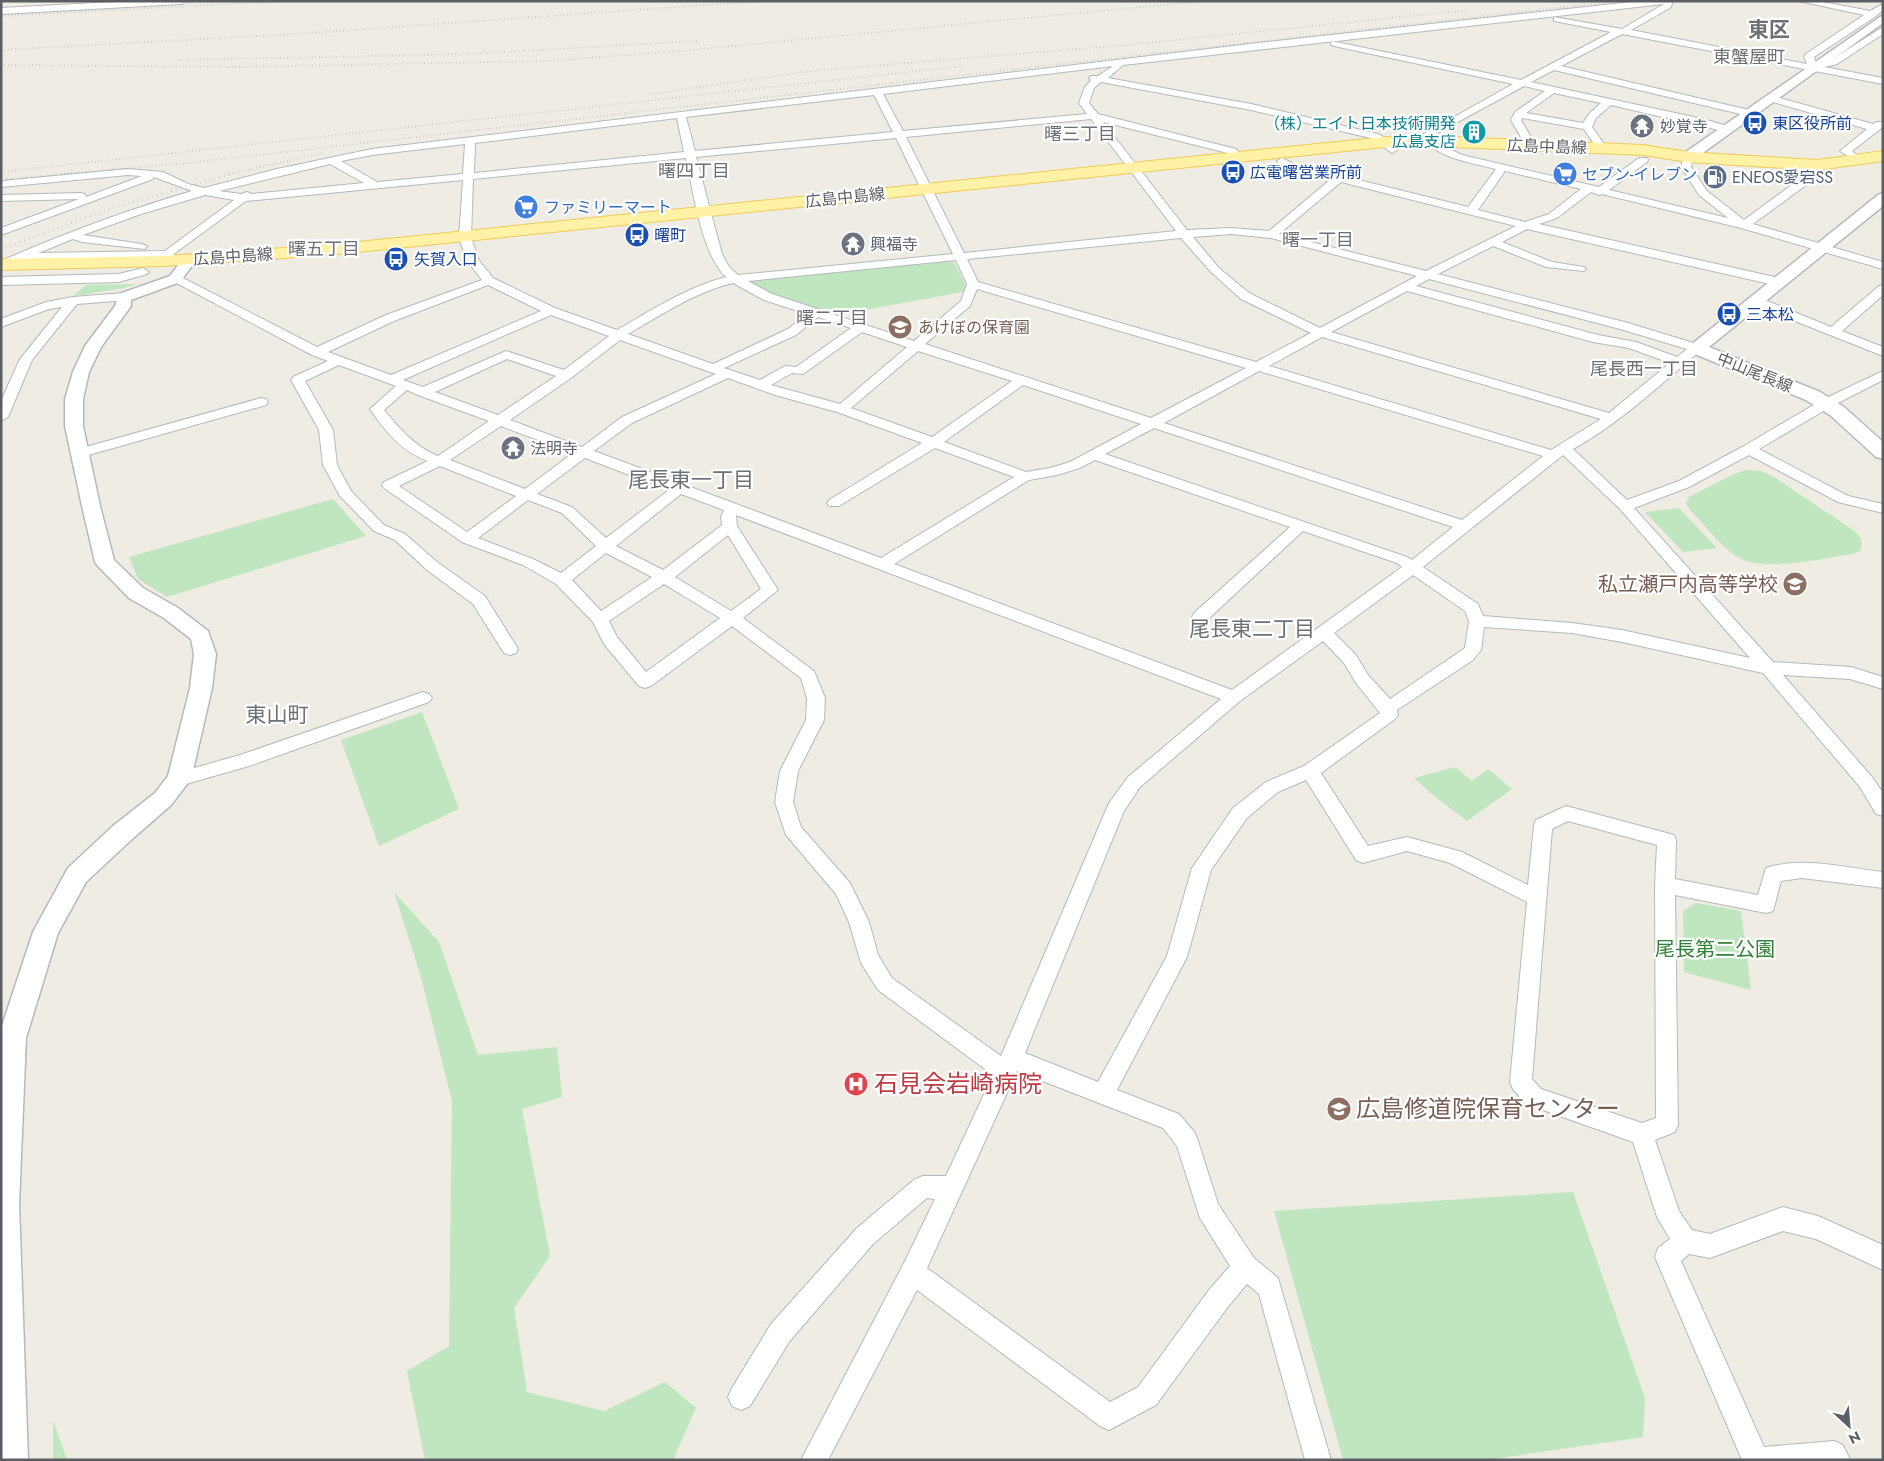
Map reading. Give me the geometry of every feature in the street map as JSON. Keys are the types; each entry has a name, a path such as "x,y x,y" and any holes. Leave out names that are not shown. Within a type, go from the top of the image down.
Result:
{"main road":[{"name":"広島中島線","path":"1434,144 1643,160 1688,157"},
{"name":"広島中島線","path":"6,265 175,262 466,241 1136,171 1238,157 1388,146 1434,144 1602,148 1643,150 1688,157 1817,165 1883,156"},
{"name":"広島中島線","path":"1136,171 1282,160 1388,146"},
{"name":"中山尾長線","path":"1882,452 1827,403 1696,348 1883,198"},
{"name":"広島中島線","path":"6,265 143,272 175,262"}],"street":[{"path":"1,11 182,1"},
{"path":"6,265 74,235 203,192 281,170 398,148 1120,62 1668,1 1667,6 1624,31 1615,33 1425,136 1434,144 1459,157 1744,225 1824,247 1883,266"},
{"path":"1803,1 1878,16"},
{"path":"1744,225 1703,193 1686,167 1688,157 1846,44 1878,16 1883,6"},
{"path":"1541,16 1883,81"},
{"path":"1813,67 1809,56 1878,16"},
{"path":"1813,67 1834,62 1882,31"},
{"path":"1323,39 1327,42 1702,122 1726,129"},
{"path":"1120,62 1115,69 1096,79 1086,91 1084,103 1184,234 1215,270 1245,296 1322,332 1610,417"},
{"path":"1554,67 1749,113"},
{"path":"1048,71 1251,106 1374,136 1388,146"},
{"path":"1530,146 1516,120 1518,114 1552,90"},
{"path":"842,409 966,303 973,284 961,256 877,91"},
{"path":"1769,98 1879,125"},
{"path":"1586,127 1588,121 1597,111 1608,103"},
{"path":"681,114 716,254 724,269 735,279 768,297 1465,526"},
{"path":"1518,114 1586,127 1602,148"},
{"path":"1,184 131,169 159,174 184,186 203,192 243,198 468,178 1093,116 1232,151 1238,157"},
{"path":"1858,160 1845,151 1879,125"},
{"path":"470,140 466,241 472,260 489,281 551,311 618,336 761,386 842,409 1025,476"},
{"path":"331,160 377,186"},
{"path":"1282,160 1288,166 1526,225 1780,282"},
{"path":"881,565 1025,476 1052,472 1075,465 1428,275 1526,225 1553,216 1643,160"},
{"path":"1744,225 1813,175 1817,165"},
{"path":"1471,211 1502,168"},
{"path":"1,323 46,306 73,301 124,297 175,262 243,198 281,170"},
{"path":"1,232 94,196 159,174"},
{"path":"1271,234 1338,178"},
{"path":"1,198 94,196"},
{"path":"732,509 728,517 730,526 770,590 730,617 644,682 610,640 600,619 562,580 528,562 468,539 389,485 440,461 566,375 618,336 666,306 692,293 735,279 1184,234 1231,231 1271,234 1624,326 1696,348"},
{"path":"74,235 175,262 318,352 338,360 1234,697"},
{"path":"1493,242 1550,265 1580,269"},
{"path":"1,281 119,278 143,272"},
{"path":"318,352 390,318 489,281"},
{"path":"973,284 1559,452 1625,506 1866,782 1883,809"},
{"path":"1406,287 1597,339 1632,345 1678,362"},
{"path":"1833,332 1883,289"},
{"path":"11,1460 4,1204 12,1038 46,932 77,875 122,833 163,799 179,779 201,688 205,654 200,636 171,613 136,593 105,562 80,453 74,426 74,399 81,372 93,346 123,306 124,297"},
{"path":"1,417 26,359 73,301"},
{"path":"1756,301 1883,352"},
{"path":"391,380 551,311"},
{"path":"712,369 792,332 816,313"},
{"path":"761,386 790,370 798,371 861,327"},
{"path":"814,1460 913,1272 1008,1065 1116,808 1134,782 1234,697 1412,568 1559,452 1610,417 1696,348"},
{"path":"424,392 506,355 566,375"},
{"path":"338,360 298,380 326,430 330,465 345,493 379,528 400,537 432,566 479,600 510,649"},
{"path":"468,539 627,420 727,374"},
{"path":"1625,506 1684,484 1749,449 1827,403 1883,375"},
{"path":"834,504 934,442 1021,381"},
{"path":"405,385 377,409 398,435 420,454 567,510 606,547 664,577 730,617 808,675 816,698 815,720 789,771 784,802 793,830 843,889 859,922 868,958 885,984 1008,1065 1103,1095 1171,1121 1186,1141 1208,1210 1245,1268 1269,1287 1318,1460"},
{"path":"80,453 261,402"},
{"path":"1749,449 1843,499 1883,509"},
{"path":"1094,455 1402,560 1472,608 1478,621 1473,650 1388,708"},
{"path":"562,580 679,489"},
{"path":"600,619 664,577 730,526"},
{"path":"1200,617 1301,526"},
{"path":"1478,621 1572,628 1622,636 1768,668 1851,673 1883,683"},
{"path":"1103,1095 1177,957 1202,868 1240,813 1272,787 1310,772 1389,715 1388,708 1362,679 1350,659 1324,632"},
{"path":"179,779 243,761 423,698"},
{"path":"1310,772 1363,855 1408,844 1455,856 1536,898"},
{"path":"1566,813 1667,840 1665,885 1667,1125 1642,1134 1534,1097 1521,1082 1536,898 1543,825 1566,813"},
{"path":"1665,885 1766,905 1773,874 1802,870 1883,880"},
{"path":"1642,1134 1669,1217 1685,1241 1710,1246 1783,1219 1818,1228 1883,1258"},
{"path":"741,1397 780,1333 865,1236 923,1187 952,1188"},
{"path":"1685,1241 1667,1257 1756,1460"},
{"path":"913,1272 1108,1417 1147,1396 1218,1299 1245,1268"},
{"path":"1764,1460 1834,1454 1836,1460"}],"green space":[{"path":"945,260 954,262 966,286 963,292 837,315 770,294 749,283 751,280"},
{"path":"137,284 124,288 73,296 86,285"},
{"path":"1746,470 1761,471 1774,477 1853,530 1861,539 1860,551 1853,554 1808,561 1774,564 1744,560 1733,554 1711,533 1686,503 1689,497 1734,474"},
{"path":"333,499 366,536 167,597 138,579 129,557"},
{"path":"1679,508 1717,548 1683,552 1645,512"},
{"path":"422,712 459,809 379,846 341,740"},
{"path":"1455,767 1472,781 1488,769 1512,789 1467,821 1414,778"},
{"path":"394,892 439,942 478,1055 557,1047 562,1097 522,1109 550,1256 514,1308 527,1392 604,1411 665,1382 696,1408 673,1460 425,1460 407,1371 449,1346 452,1101 421,977"},
{"name":"尾長第二公園","path":"1696,903 1741,911 1751,990 1684,972 1683,911"},
{"path":"1573,1192 1645,1398 1643,1437 1486,1460 1343,1460 1274,1211"},
{"path":"53,1420 67,1460 53,1460"}],"railway":[{"path":"1,16 289,1"},
{"path":"1,50 295,34 762,1"},
{"path":"1,65 237,67 546,61 670,52 1204,1"},
{"path":"61,174 187,163 1617,1"},
{"path":"651,94 810,71 1127,45 1469,10"},
{"path":"179,60 466,54 698,41"},
{"path":"1,172 963,66"},
{"path":"229,174 324,153"},
{"path":"1,180 75,173"},
{"path":"1,249 112,208 234,173"}],"place":[{"name":"東区役所前","path":"1755,123"},
{"name":"妙覚寺","path":"1642,126"},
{"name":"（株）エイト日本技術開発 広島支店","path":"1474,132"},
{"name":"広電曙営業所前","path":"1233,172"},
{"name":"セブン-イレブン","path":"1565,174"},
{"name":"ENEOS愛宕SS","path":"1715,177"},
{"name":"ファミリーマート","path":"526,207"},
{"name":"曙町","path":"637,235"},
{"name":"興福寺","path":"853,244"},
{"name":"矢賀入口","path":"396,259"},
{"name":"三本松","path":"1729,314"},
{"name":"あけぼの保育園","path":"900,327"},
{"name":"法明寺","path":"513,448"},
{"name":"私立瀬戸内高等学校","path":"1795,584"},
{"name":"石見会岩崎病院","path":"856,1084"},
{"name":"広島修道院保育センター","path":"1339,1109"}],"district":[{"name":"東区","path":"1769,30"},
{"name":"東蟹屋町","path":"1749,57"},
{"name":"曙三丁目","path":"1080,134"},
{"name":"曙四丁目","path":"694,171"},
{"name":"曙一丁目","path":"1318,240"},
{"name":"曙五丁目","path":"324,249"},
{"name":"曙二丁目","path":"832,318"},
{"name":"尾長西一丁目","path":"1644,369"},
{"name":"尾長東一丁目","path":"691,480"},
{"name":"尾長東二丁目","path":"1252,629"},
{"name":"東山町","path":"277,715"}]}
